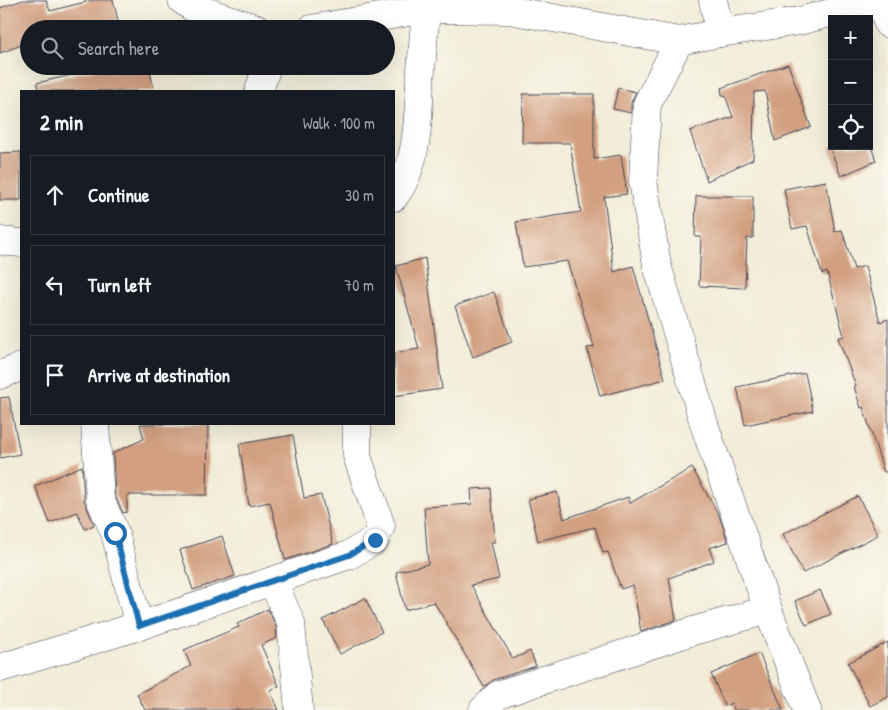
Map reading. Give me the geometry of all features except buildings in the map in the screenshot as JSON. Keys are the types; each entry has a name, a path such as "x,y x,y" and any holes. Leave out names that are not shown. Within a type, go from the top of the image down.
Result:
{"street":[{"path":"182,0 192,7 231,20"},
{"path":"713,0 720,32"},
{"path":"363,20 426,9 509,5 679,41 720,32 799,21 882,0 888,24"},
{"path":"395,196 411,162 418,118 426,9"},
{"path":"679,41 647,104 643,181 657,265 705,427 768,610 807,710"},
{"path":"259,90 264,75"},
{"path":"0,241 20,243"},
{"path":"0,375 20,367"},
{"path":"96,425 100,499 115,533 139,626"},
{"path":"0,668 139,626 273,582 349,555 375,540 381,526 357,456 357,425"},
{"path":"273,582 291,623 299,710"},
{"path":"483,710 498,695 693,631 768,610"}],"route":[{"path":"115,533 139,626 349,555 375,540"}]}
